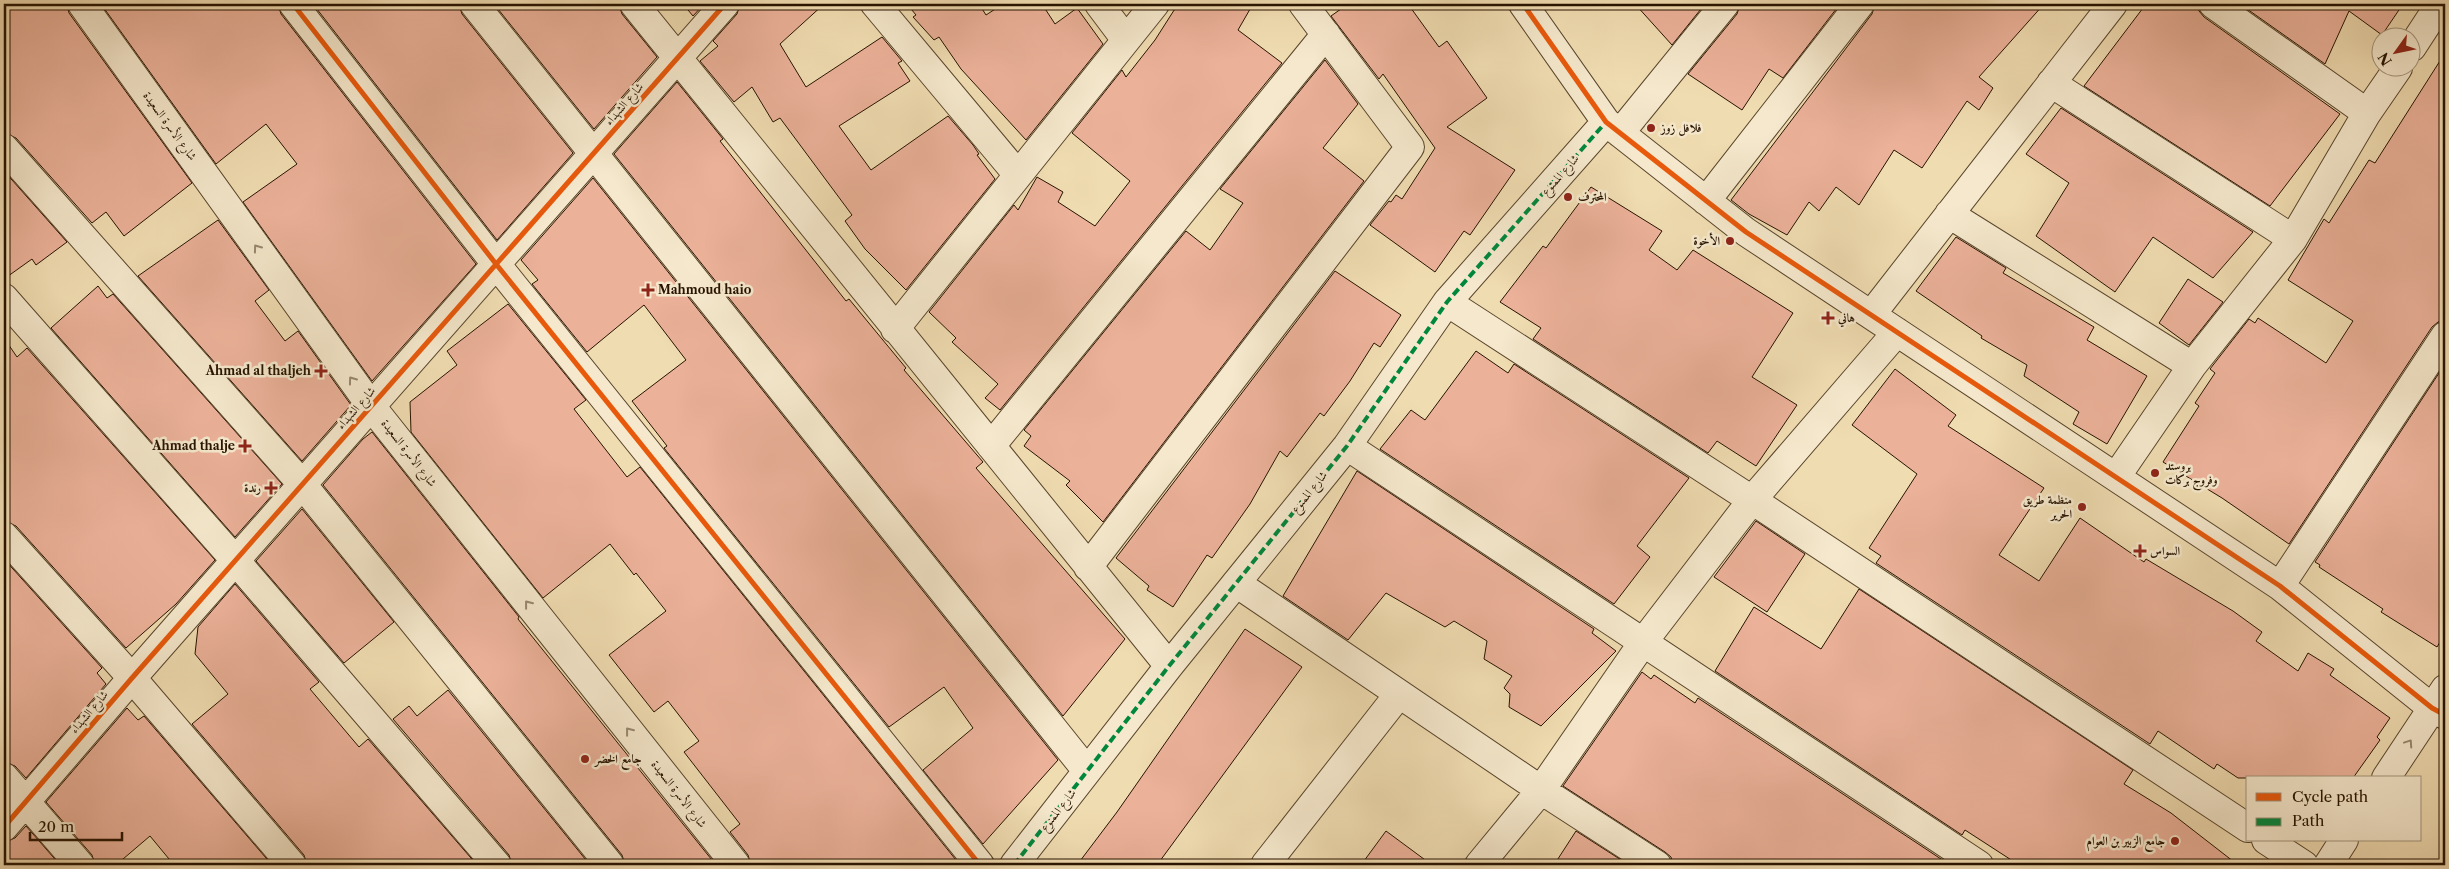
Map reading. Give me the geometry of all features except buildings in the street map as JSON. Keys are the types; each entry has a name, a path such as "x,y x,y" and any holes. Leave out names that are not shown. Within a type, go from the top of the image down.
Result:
{"street":[{"name":"شارع الأسرة السعيدة","path":"82,4 371,406 736,865"},
{"path":"293,4 496,264 980,865"},
{"path":"474,4 1087,771"},
{"path":"634,4 1169,666"},
{"name":"شارع الشهداء","path":"4,826 235,560 725,4"},
{"path":"875,4 1018,175"},
{"path":"1099,4 1126,40"},
{"path":"895,329 1155,4"},
{"path":"1088,567 1410,147 1303,4"},
{"path":"1523,4 1613,127 1746,232 2280,586 2441,704 2387,776"},
{"name":"شارع الممنوع","path":"1014,865 1169,666 1347,446 1447,302 1613,127 1725,4"},
{"path":"1706,201 1860,4"},
{"path":"1871,315 2113,4"},
{"path":"2213,4 2367,113"},
{"path":"2422,32 2440,4"},
{"path":"991,446 1326,34"},
{"path":"2116,477 2192,366 2293,238 2367,113 2391,78"},
{"path":"2051,83 2293,238"},
{"path":"4,148 302,484 610,865"},
{"path":"1949,214 2192,366"},
{"path":"4,298 235,560 497,865"},
{"path":"1447,302 1752,500 2246,827"},
{"path":"1479,865 1541,790 1644,641 1752,500 1897,332"},
{"path":"2280,586 2445,336"},
{"path":"1347,446 1644,641 1979,865"},
{"path":"4,536 132,678 292,865"},
{"path":"1236,584 1541,790 1657,865"},
{"path":"1265,865 1399,694"},
{"path":"4,777 80,865"},
{"path":"2269,842 2304,865"},
{"path":"2328,865 2343,842"}],"marked path":[{"path":"1014,865 1169,666 1347,446 1447,302 1606,122"}],"cycle path":[{"path":"293,4 496,264 980,865"},
{"path":"4,827 132,678 725,4"},
{"path":"1523,4 1606,122 1746,232 2280,586 2432,708 2445,715"}],"place":[{"name":"فلافل زوز","path":"1651,128"},
{"name":"المحترف","path":"1568,197"},
{"name":"الأخوة","path":"1730,241"},
{"name":"Mahmoud haio","path":"648,290"},
{"name":"هاني","path":"1828,318"},
{"name":"Ahmad al thaljeh","path":"321,371"},
{"name":"Ahmad thalje","path":"245,446"},
{"name":"بروستد وفروج بركات","path":"2155,473"},
{"name":"رندة","path":"271,488"},
{"name":"منظمة طريق الحرير","path":"2082,507"},
{"name":"السواس","path":"2140,551"},
{"name":"جامع الخضر","path":"585,759"},
{"name":"جامع الزبير بن العوام","path":"2175,841"}]}
